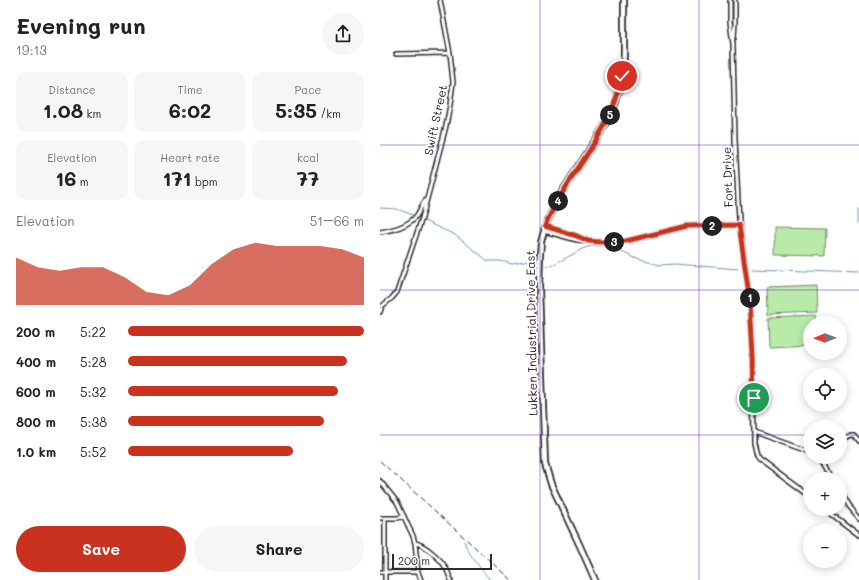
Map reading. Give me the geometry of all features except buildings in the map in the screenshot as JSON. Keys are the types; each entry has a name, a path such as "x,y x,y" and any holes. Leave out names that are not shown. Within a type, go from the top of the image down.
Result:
{"main road":[{"name":"Lukken Industrial Drive East","path":"595,580 551,484 545,464 539,289 540,248 544,228 562,192 606,124 616,102 622,76 624,51 623,1"}],"street":[{"name":"Swift Street","path":"380,312 382,306 397,292 422,218 446,126 453,82 450,53 440,0"},
{"name":"Fort Drive","path":"730,0 730,22 733,44 739,225 750,302 753,355 754,444 757,456 760,460 803,492"},
{"name":"Fort Drive","path":"733,44 735,0"},
{"path":"396,54 450,53"},
{"name":"Swift Street","path":"380,232 409,223 417,215 428,196"},
{"path":"544,228 577,236 588,241 600,242 626,241 687,226 739,225"},
{"path":"754,432 803,450"},
{"path":"847,436 854,434 859,441"},
{"path":"380,481 396,502 404,516 415,543 418,572 421,580"},
{"path":"847,504 859,519"},
{"path":"380,518 398,518 404,516"},
{"path":"834,516 859,535"},
{"path":"385,518 385,580"},
{"path":"415,543 425,547 445,566 451,580"},
{"path":"380,572 418,572"}],"green space":[{"path":"775,227 825,228 824,256 775,255"},
{"path":"816,285 817,313 768,315 767,287"},
{"path":"803,317 803,345 769,347 768,318"}],"waterway":[{"path":"380,208 397,209 413,215"},
{"path":"859,209 859,224"},
{"path":"424,221 455,235 488,261 501,261 512,264 529,261"},
{"path":"546,266 554,264 584,248 602,245 611,247 637,259 660,265 675,264 738,269"},
{"path":"752,269 859,273"},
{"path":"464,541 472,557 490,580"}],"railway":[{"path":"380,461 511,580"}],"route":[{"path":"622,76 618,97 609,119 562,192 545,226 588,241 600,242 626,241 687,226 739,225 750,302 754,398"}]}
